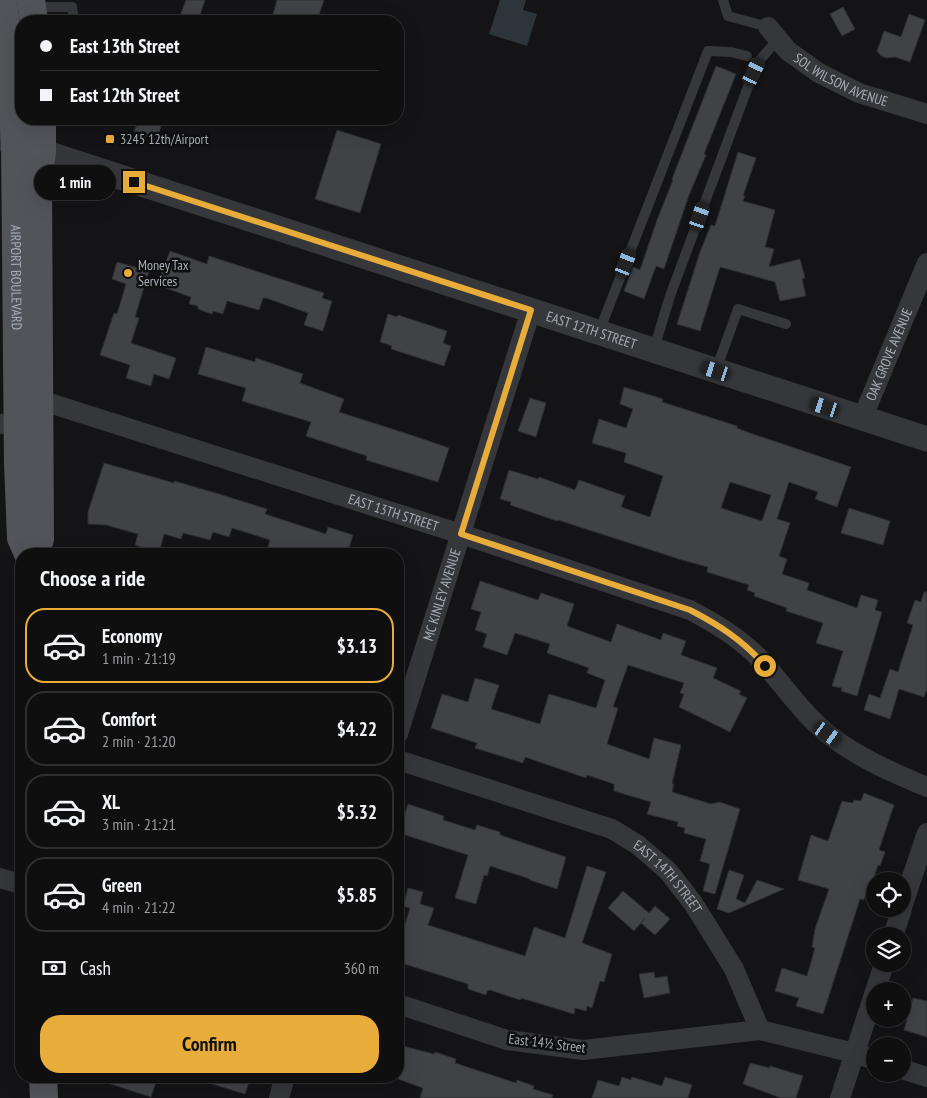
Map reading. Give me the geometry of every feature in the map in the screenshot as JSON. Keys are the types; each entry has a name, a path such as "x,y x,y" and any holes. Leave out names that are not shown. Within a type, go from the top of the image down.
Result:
{"main road":[{"name":"AIRPORT BOULEVARD","path":"3,0 8,39 9,423 21,538 25,548"},
{"name":"AIRPORT BOULEVARD","path":"36,548 40,539 38,182 42,152 42,125"},
{"path":"43,1083 44,1098"}],"street":[{"name":"SOL WILSON AVENUE","path":"773,33 788,51 819,73 859,93 927,114"},
{"name":"EAST 12TH STREET","path":"8,141 927,439"},
{"name":"OAK GROVE AVENUE","path":"862,419 927,264"},
{"name":"MC KINLEY AVENUE","path":"404,715 531,310"},
{"name":"EAST 13TH STREET","path":"40,400 663,599 690,610 714,622 736,637 754,654 796,703 828,734 861,757 927,787"},
{"name":"EAST 14TH STREET","path":"404,762 612,828 638,845 668,871 693,903 734,969 760,1030"},
{"path":"911,881 927,832"},
{"path":"0,878 15,882"},
{"path":"840,1098 881,972"},
{"name":"East 14½ Street","path":"404,1006 507,1040 583,1050 760,1030"},
{"path":"760,1030 866,1057"},
{"path":"911,1072 927,1077"},
{"path":"279,1098 284,1083"}],"lane":[{"path":"654,351 670,296 749,84 773,33 728,16 723,0"},
{"path":"32,9 72,7 73,15"},
{"path":"599,333 708,51 731,52 747,56"},
{"path":"716,371 738,309 786,324"}],"shaded area":[{"path":"500,0 526,0 523,10 537,14 527,46 489,34"}],"building":[{"path":"186,0 205,0 200,15 180,15"},
{"path":"277,0 324,0 319,15 273,15"},
{"path":"843,7 855,29 842,36 830,14"},
{"path":"909,14 925,20 910,62 895,57 887,58 881,56 877,51 884,31 901,37"},
{"path":"716,66 736,74 704,154 706,155 689,195 664,269 656,266 644,299 624,291 633,267 640,270 672,179"},
{"path":"137,125 162,125 156,140 134,132"},
{"path":"337,130 381,144 360,213 315,199"},
{"path":"738,152 756,158 743,201 775,210 765,247 774,249 769,267 800,259 805,278 802,279 806,296 780,301 775,282 720,267 700,331 677,324 700,252 711,225 715,226"},
{"path":"170,251 207,264 209,256 324,293 322,298 332,301 323,331 304,325 308,313 266,298 263,298 259,310 227,301 223,314 213,311 212,314 198,309 198,306 189,304 191,297 157,285"},
{"path":"117,262 149,271 135,317 139,318 131,343 176,358 169,379 154,374 151,386 126,378 130,365 100,355 114,313 117,314 126,284 112,279"},
{"path":"388,314 397,317 398,315 447,331 443,343 451,346 444,366 391,349 392,346 380,342"},
{"path":"206,347 255,362 256,358 303,374 300,383 344,399 339,412 449,448 438,482 366,460 367,456 306,436 311,422 242,401 246,388 198,374"},
{"path":"624,387 663,399 662,402 737,426 737,428 747,432 851,467 837,507 815,499 818,492 789,482 777,519 790,523 779,556 787,559 782,574 809,583 807,590 857,608 861,595 878,600 875,610 882,612 857,696 841,691 842,688 832,686 843,651 816,643 823,623 786,611 787,608 754,596 755,593 747,590 749,585 707,572 708,567 557,521 510,505 511,502 500,499 509,470 538,479 539,477 575,490 579,480 625,496 621,507 650,517 663,476 624,462 626,453 592,443 599,419 626,428 633,409 620,404","holes":["730,482 771,495 762,521 721,508"]},
{"path":"530,398 546,403 536,437 518,431"},
{"path":"104,463 174,483 174,481 267,509 265,514 326,534 328,527 353,535 349,548 268,548 270,540 232,528 229,537 213,532 210,540 183,533 181,539 164,534 160,548 144,548 135,545 138,534 106,525 88,524 88,512"},
{"path":"849,508 890,521 883,545 841,533"},
{"path":"480,581 538,600 541,593 574,604 567,626 611,642 617,624 661,640 663,633 686,641 681,655 717,668 713,678 741,691 739,694 747,698 730,732 679,707 684,694 680,693 684,683 628,665 613,707 618,708 607,744 649,759 654,738 681,745 672,784 674,784 672,792 711,804 720,802 740,809 715,894 703,891 710,864 700,861 706,839 684,833 685,828 677,826 678,822 647,814 651,802 614,791 614,784 587,775 586,778 525,757 523,763 475,748 477,743 431,728 442,694 468,702 475,678 499,685 491,709 540,724 549,694 596,708 605,680 587,673 589,668 547,653 550,644 515,633 507,655 483,647 487,634 475,630 481,612 471,609"},
{"path":"924,592 927,592 927,689 924,697 899,689 890,719 864,710 869,694 880,698 890,669 898,672 913,625 907,623 915,600 921,602"},
{"path":"864,793 894,805 879,850 885,852 876,872 866,872 864,900 860,899 823,1014 796,1006 799,998 775,991 782,968 807,976 815,948 812,947 815,929 829,889 798,880 811,835 828,841 842,801 853,803 854,800 861,801"},
{"path":"408,804 444,816 443,820 475,830 477,825 500,832 500,835 566,857 557,889 490,866 487,876 484,875 476,904 455,898 468,855 404,835 404,817"},
{"path":"587,866 606,872 582,943 612,954 604,982 600,981 592,1008 587,1006 586,1011 575,1008 574,1014 490,990 487,991 486,995 468,989 468,984 404,964 404,928 410,908 404,906 404,902 408,888 423,892 420,904 434,908 428,925 525,956 534,927 565,938"},
{"path":"729,870 744,875 736,899 745,903 757,880 784,889 729,913 717,909"},
{"path":"623,891 649,913 655,906 670,919 655,935 641,923 645,918 634,931 608,908"},
{"path":"654,972 655,978 667,976 670,993 644,998 639,974"},
{"path":"913,998 927,1001 927,1037 904,1030 905,1027 911,1027 911,1005"},
{"path":"404,1046 434,1054 435,1052 456,1059 455,1063 516,1083 517,1080 534,1086 533,1089 553,1095 552,1098 420,1098 423,1088 404,1081"},
{"path":"750,1063 770,1068 770,1066 803,1076 796,1098 781,1098 743,1084"},
{"path":"622,1077 631,1080 632,1077 662,1086 665,1077 692,1085 688,1098 592,1098 598,1080 619,1086"},
{"path":"107,1083 156,1083 151,1097"},
{"path":"209,1083 249,1083 245,1094"}],"place":[{"name":"3245 12th/Airport","path":"110,139"},
{"name":"Money Tax Services","path":"128,273"}],"route":[{"path":"134,182 531,310 461,534 663,599 690,610 714,622 736,637 765,666"}]}
